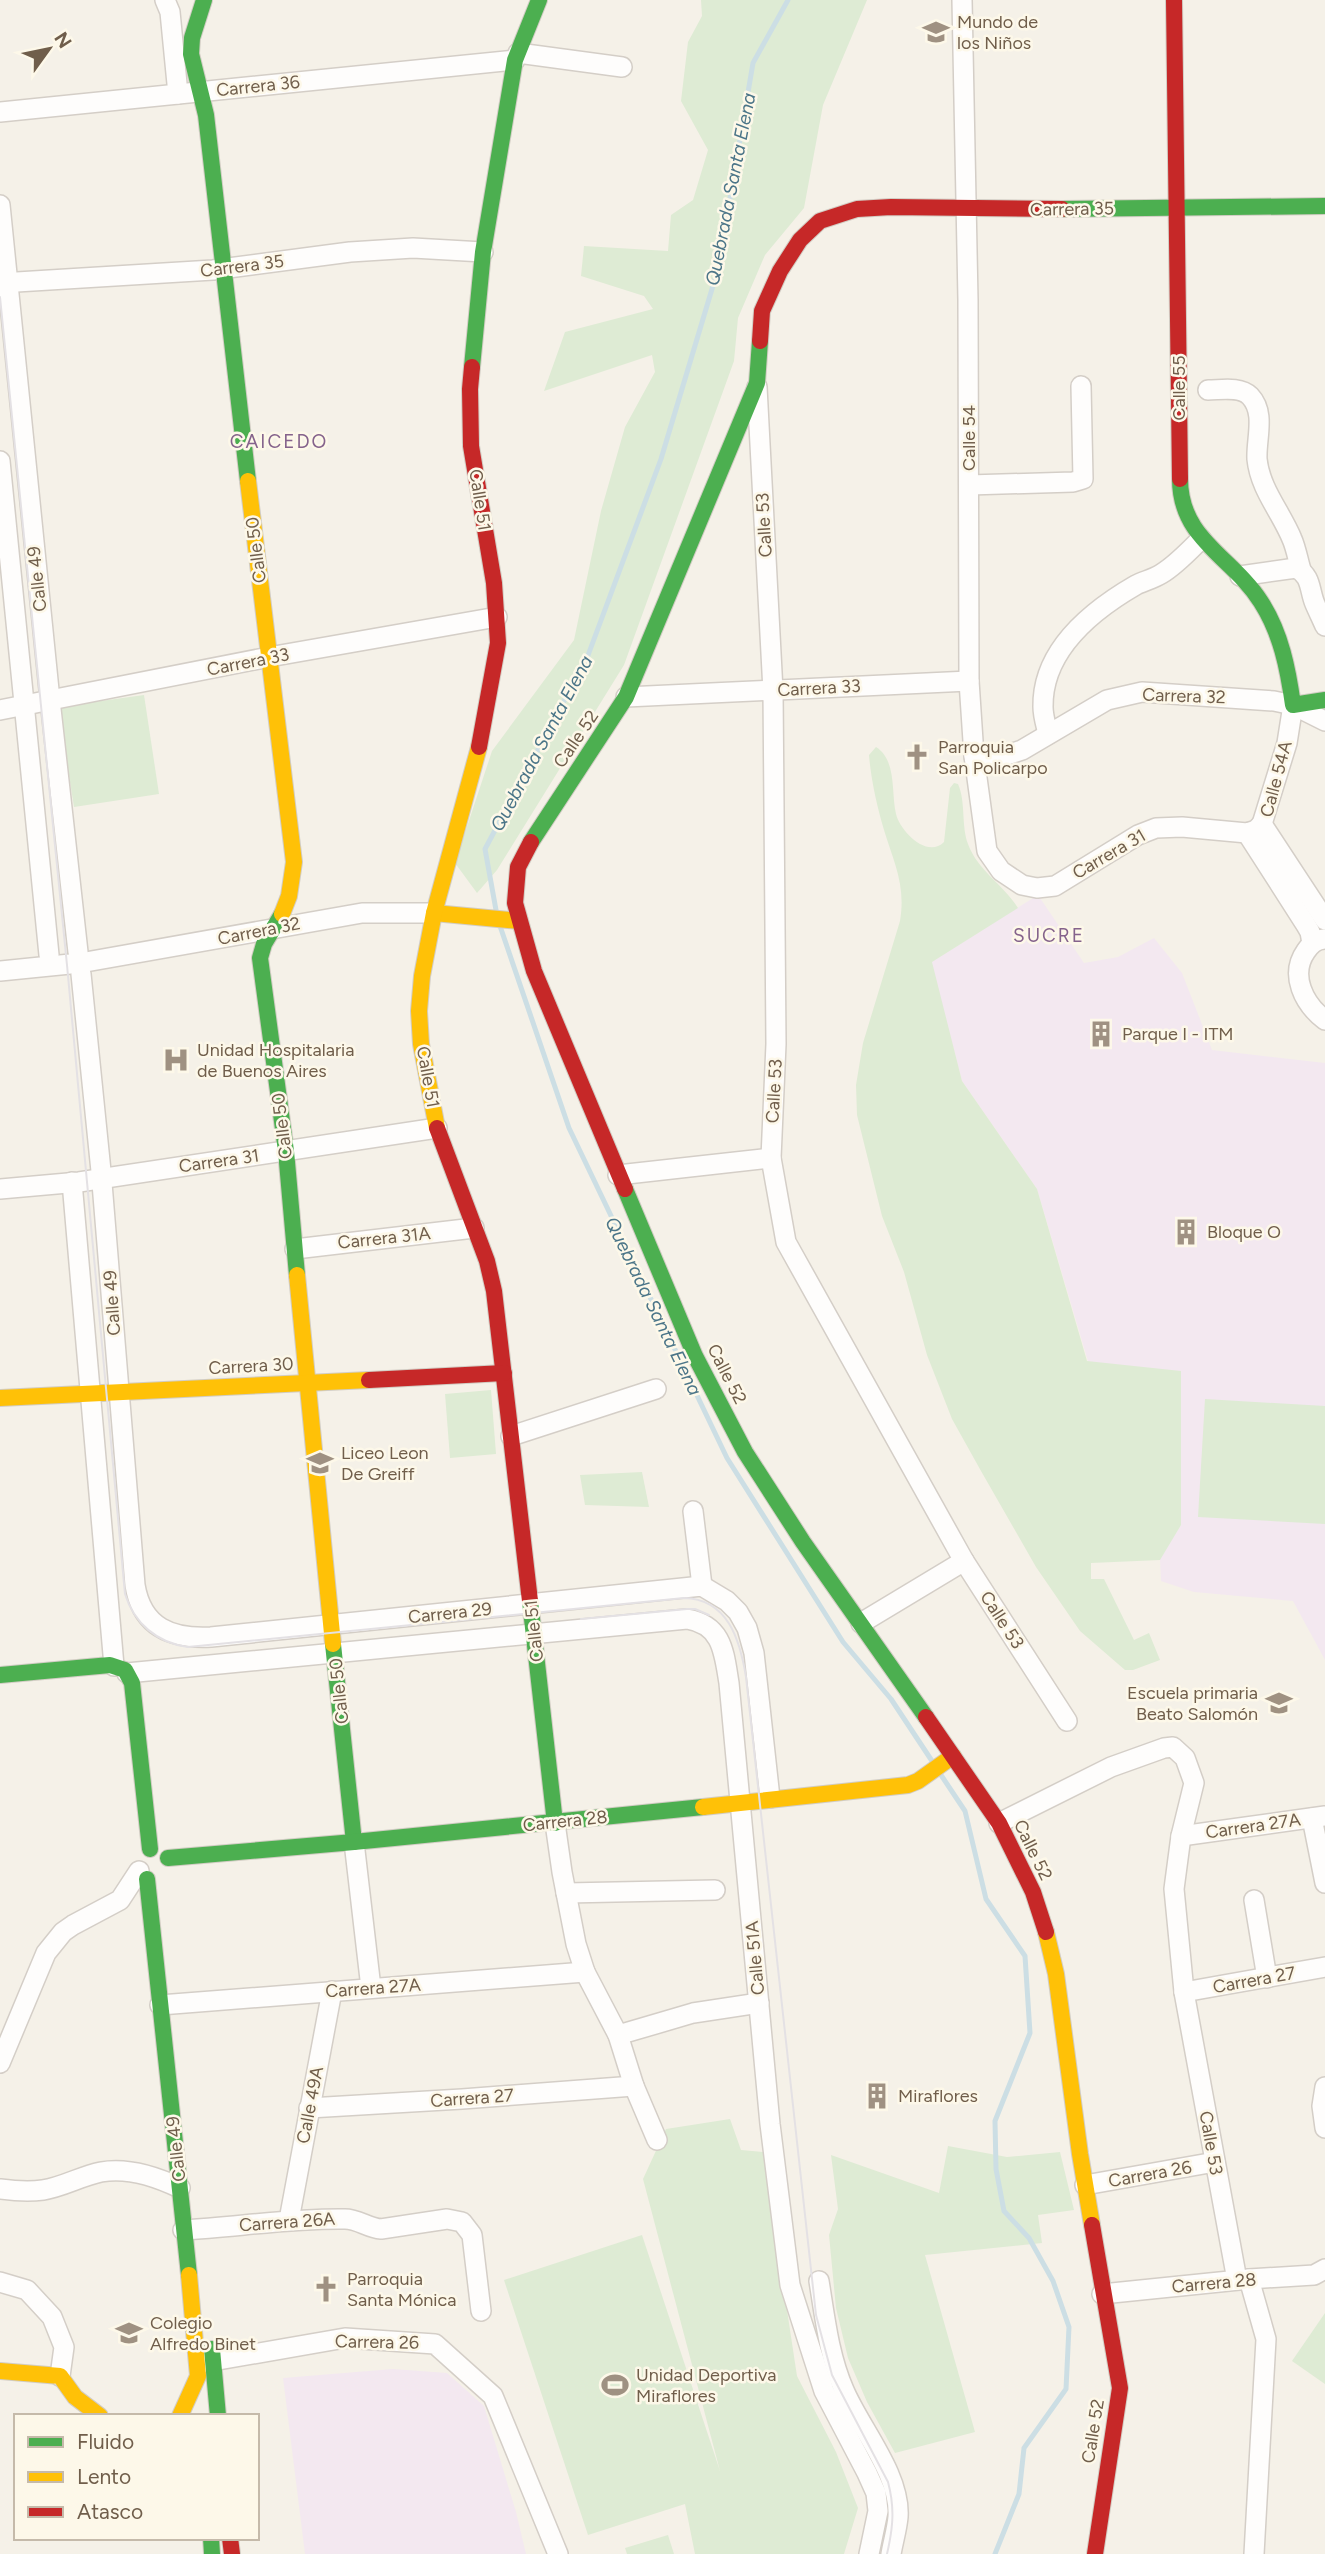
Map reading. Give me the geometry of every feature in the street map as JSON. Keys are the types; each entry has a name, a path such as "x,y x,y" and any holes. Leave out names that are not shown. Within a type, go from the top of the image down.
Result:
{"street":[{"name":"Calle 50","path":"204,0 190,44 191,54 206,115 294,862 289,896 273,928 264,939 260,958 286,1151 306,1383 370,1987"},
{"name":"Calle 51","path":"539,0 517,56 483,252 470,388 471,446 494,583 498,643 482,739 472,764 434,913 422,976 419,1011 421,1044 437,1128 486,1261 494,1292 555,1823 566,1893 585,1972 618,2035 634,2086 657,2140"},
{"name":"Calle 54","path":"962,0 969,681 974,756 987,851 1002,872"},
{"name":"Calle 55","path":"1174,0 1180,493 1187,518 1202,540 1253,590 1273,625 1287,663 1293,705"},
{"path":"168,6 195,26"},
{"path":"168,6 178,94"},
{"name":"Carrera 36","path":"0,112 517,56 622,67"},
{"name":"Calle 49","path":"0,205 4,283 78,952"},
{"name":"Carrera 35","path":"820,221 857,209 891,207 966,209 1325,206"},
{"name":"Calle 52","path":"820,221 800,240 787,260 762,311 757,383 626,698 523,857 516,880 512,920 695,1356 745,1452 803,1542 862,1623 949,1759 999,1823 1033,1892 1056,1974 1085,2185 1119,2388 1095,2554"},
{"name":"Carrera 35","path":"4,283 223,269 376,250 413,248 483,252"},
{"name":"Calle 53","path":"757,383 773,691 776,1044 771,1158 786,1242 964,1561 1067,1721"},
{"path":"969,485 1073,482 1083,479 1081,386"},
{"path":"1208,390 1246,392 1257,405 1257,460 1273,504 1293,540 1301,570 1311,585 1313,600 1325,626"},
{"name":"Calle 49","path":"0,461 49,955"},
{"path":"1048,734 1042,708 1047,678 1060,649 1073,632 1098,610 1138,584 1162,574 1202,540"},
{"path":"1240,576 1296,568 1301,570"},
{"name":"Carrera 33","path":"0,710 269,657 496,617"},
{"name":"Carrera 33","path":"626,698 969,681"},
{"name":"Carrera 32","path":"974,756 998,758 1022,750 1107,700 1142,692 1274,701 1293,705 1325,701"},
{"path":"1293,705 1325,721"},
{"name":"Calle 54A","path":"1293,705 1287,743 1255,828 1318,941"},
{"name":"Carrera 31","path":"1002,872 1022,885 1037,888 1055,886 1138,835 1156,828 1255,828"},
{"name":"Calle 54A","path":"1255,828 1325,920"},
{"path":"447,863 470,917"},
{"name":"Carrera 32","path":"0,971 80,963 362,913 434,913 512,920"},
{"path":"1318,941 1302,957 1299,982 1304,996 1316,1013 1325,1020"},
{"name":"Calle 49","path":"81,974 102,1178 135,1585 140,1607 156,1625"},
{"name":"Carrera 31","path":"0,1189 102,1178 437,1128"},
{"path":"618,1175 771,1158"},
{"name":"Calle 49","path":"72,1182 90,1393 122,1670 132,1684 149,1849"},
{"name":"Carrera 31A","path":"295,1249 474,1228"},
{"name":"Carrera 30","path":"0,1398 504,1374"},
{"path":"512,1436 656,1389"},
{"path":"693,1511 702,1586 727,1601 738,1612 747,1628 754,1653 770,1798"},
{"path":"862,1623 964,1561"},
{"name":"Carrera 29","path":"156,1625 190,1638 702,1586"},
{"name":"Carrera 29","path":"0,1675 122,1670 335,1653 687,1619 706,1624 715,1633"},
{"name":"Calle 51A","path":"715,1633 725,1658 790,2285 824,2391 876,2493 878,2511 869,2554"},
{"name":"Calle 53","path":"999,1823 1111,1767 1164,1748 1173,1747 1185,1758 1194,1783 1181,1836 1174,1889 1184,1992 1215,2162 1243,2279 1266,2339 1254,2554"},
{"name":"Carrera 28","path":"168,1857 555,1823 770,1798 897,1787 918,1781 949,1759"},
{"path":"1319,1817 1325,1883"},
{"name":"Carrera 27A","path":"1181,1836 1319,1817"},
{"path":"0,2063 46,1953 63,1932 120,1900 154,1875 170,1867 168,1857 161,1850 149,1849 144,1851 138,1860 154,1875"},
{"name":"Calle 49","path":"154,1875 206,2362 218,2414"},
{"path":"566,1893 715,1890"},
{"path":"1254,1900 1267,1978"},
{"name":"Calle 49","path":"172,1966 168,2004 180,2188 191,2230"},
{"name":"Carrera 27","path":"1184,1992 1325,1967"},
{"name":"Carrera 27A","path":"168,2004 585,1972"},
{"name":"Calle 49A","path":"289,2220 332,1991"},
{"path":"618,2035 693,2013 759,2003"},
{"name":"Carrera 27","path":"309,2108 634,2086"},
{"path":"1325,2088 1322,2106 1325,2128"},
{"name":"Carrera 26","path":"1085,2185 1215,2162"},
{"path":"0,2189 21,2192 45,2190 100,2172 119,2171 138,2172 180,2188"},
{"name":"Carrera 26A","path":"191,2230 289,2220 349,2218 381,2229 447,2219 462,2222 472,2235 481,2311"},
{"name":"Carrera 28","path":"1102,2294 1243,2279 1314,2275 1325,2269"},
{"path":"819,2281 832,2359 845,2392 887,2471 896,2495 898,2516 891,2554"},
{"path":"0,2282 27,2290 51,2317 64,2347 60,2376 75,2397 97,2414"},
{"name":"Carrera 26","path":"206,2362 345,2338 435,2344 494,2396 558,2554"},
{"name":"Calle 49","path":"181,2414 206,2362"},
{"path":"0,2371 60,2376"}],"shaded area":[{"path":"1038,895 1084,963 1118,957 1154,938 1182,973 1212,1050 1325,1063 1325,1660 1293,1601 1194,1592 1161,1581 1160,1558 1181,1525 1088,1361 1037,1189 962,1081 931,962"},
{"path":"393,2369 447,2373 484,2406 526,2554 305,2554 283,2378"}],"green space":[{"path":"701,0 867,0 823,105 804,208 765,255 738,318 734,361 624,665 497,870 477,893 455,863 492,751 574,640 601,511 625,427 655,372 652,355 544,391 565,332 653,309 644,296 581,276 584,246 668,251 671,215 693,200 708,150 681,101 688,42 702,16"},
{"path":"144,695 159,794 74,807 58,707"},
{"path":"876,747 883,753 890,768 899,821 908,835 922,845 930,847 944,842 950,788 954,783 958,784 966,837 972,854 1018,908 932,962 962,1081 1037,1189 1087,1361 1181,1371 1181,1525 1160,1560 1091,1563 1091,1579 1104,1579 1134,1640 1149,1633 1160,1660 1133,1670 1125,1670 1080,1631 1036,1567 952,1419 927,1355 904,1272 882,1216 857,1115 856,1085 863,1043 900,921 901,908 898,874 881,821 871,774 869,755"},
{"path":"491,1390 496,1454 450,1458 445,1394"},
{"path":"1205,1399 1325,1406 1325,1524 1198,1517"},
{"path":"642,1472 649,1507 585,1505 580,1475"},
{"path":"730,2119 741,2150 763,2152 797,2376 836,2452 858,2508 844,2554 695,2554 685,2504 588,2535 504,2280 642,2235 720,2471 643,2179 666,2129"},
{"path":"948,2146 1007,2157 1060,2152 1074,2210 1038,2215 1042,2243 925,2255 975,2432 895,2453 867,2402 848,2358 836,2308 829,2235 838,2209 831,2155 939,2193"},
{"path":"1325,2313 1325,2384 1292,2361"},
{"path":"668,2535 674,2554 627,2554 625,2548"}],"waterway":[{"name":"Quebrada Santa Elena","path":"496,910 485,849 587,658 661,459 718,269 753,63 788,0"},
{"name":"Quebrada Santa Elena","path":"500,926 569,1128 727,1458 843,1642 891,1699 932,1761"},
{"name":"Quebrada Santa Elena","path":"941,1775 965,1811 986,1899 1025,1956 1030,2033 995,2121 996,2169 1004,2211 1029,2238 1053,2281 1069,2327 1066,2389 1024,2448 1019,2494 995,2554"}],"tram line":[{"path":"0,297 67,965 125,1594 134,1614 148,1630 166,1641 188,1647 684,1598 699,1600 711,1606 729,1624 740,1649 746,1677 816,2315 832,2375 888,2482 892,2518 887,2554"},
{"path":"581,1619 687,1609 695,1609 709,1615"}],"traffic: fast":[{"path":"204,0 192,38 191,54 206,115 248,481"},
{"path":"472,367 483,252 515,60 539,0"},
{"path":"1062,209 1325,206"},
{"path":"531,842 626,697 757,383 760,341"},
{"path":"1180,479 1182,500 1198,533 1237,572 1268,614 1283,652 1293,705 1325,700"},
{"path":"282,914 264,944 260,958 286,1151 297,1275"},
{"path":"625,1189 695,1356 745,1452 803,1542 926,1717"},
{"path":"530,1601 555,1823"},
{"path":"333,1644 354,1842"},
{"path":"0,1675 110,1665 125,1670 132,1683 150,1849"},
{"path":"168,1858 703,1807"},
{"path":"147,1879 189,2275"},
{"path":"212,2349 218,2414"},
{"path":"211,2540 212,2554"}],"traffic: slow":[{"path":"248,481 294,862 289,896 282,914"},
{"path":"437,1128 421,1044 419,1011 422,976 434,913 479,747"},
{"path":"434,913 519,921"},
{"path":"297,1275 333,1644"},
{"path":"0,1398 369,1380"},
{"path":"703,1807 908,1785 953,1756"},
{"path":"1046,1932 1056,1974 1092,2225"},
{"path":"181,2414 198,2376 189,2275"},
{"path":"0,2371 60,2376 75,2397 97,2414"}],"traffic: jam":[{"path":"1174,0 1180,479"},
{"path":"760,341 762,311 780,271 800,240 820,221 857,209 891,207 1062,209"},
{"path":"472,367 471,446 494,583 498,643 479,747"},
{"path":"531,842 518,867 515,903 534,971 625,1189"},
{"path":"437,1128 487,1261 494,1291 530,1601"},
{"path":"369,1380 504,1373"},
{"path":"926,1717 999,1823 1033,1892 1046,1932"},
{"path":"1092,2225 1120,2388 1095,2554"},
{"path":"230,2540 232,2554"}],"place":[{"name":"Mundo de los Niños","path":"936,32"},
{"name":"Parroquia San Policarpo","path":"917,757"},
{"name":"Parque I - ITM","path":"1101,1034"},
{"name":"Unidad Hospitalaria de Buenos Aires","path":"176,1060"},
{"name":"Bloque O","path":"1186,1232"},
{"name":"Liceo Leon De Greiff","path":"320,1463"},
{"name":"Escuela primaria Beato Salomón","path":"1279,1703"},
{"name":"Miraflores","path":"877,2096"},
{"name":"Parroquia Santa Mónica","path":"326,2289"},
{"name":"Colegio Alfredo Binet","path":"129,2333"},
{"name":"Unidad Deportiva Miraflores","path":"615,2385"}],"district":[{"name":"CAICEDO","path":"279,441"},
{"name":"SUCRE","path":"1049,935"}]}
